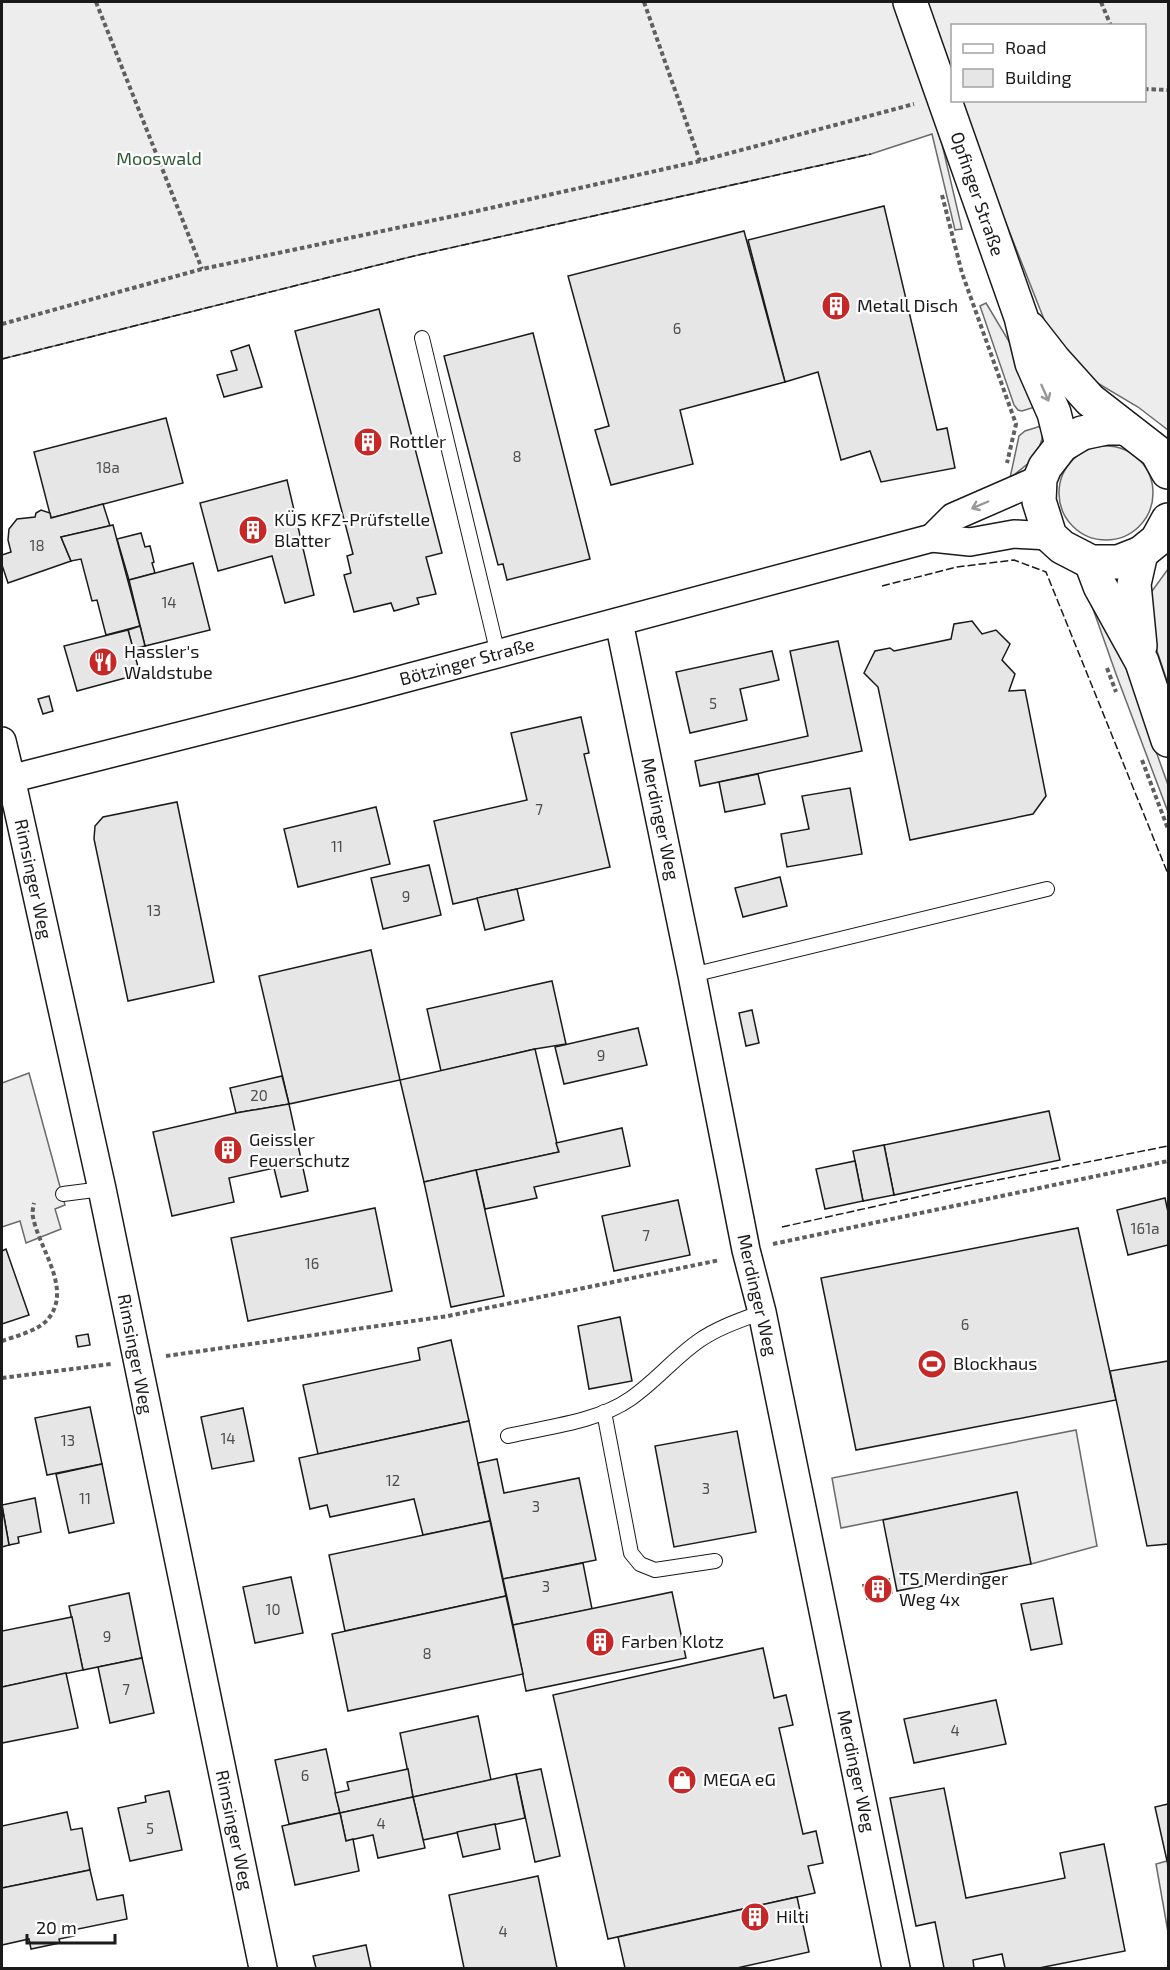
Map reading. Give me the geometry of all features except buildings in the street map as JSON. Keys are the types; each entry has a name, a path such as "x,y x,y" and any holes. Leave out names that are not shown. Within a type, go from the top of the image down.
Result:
{"main road":[{"name":"Opfinger Straße","path":"910,2 1021,317 1032,363 1054,413 1062,445"},
{"name":"Opfinger Straße","path":"1021,317 1054,360 1090,400 1140,438 1165,461"},
{"path":"1125,428 1106,428 1082,433 1062,445 1045,467 1040,479 1039,501 1050,537 1062,547 1091,562 1118,562 1141,553 1157,540 1168,523"},
{"path":"1141,553 1134,584 1142,662"},
{"path":"1091,562 1100,586 1142,662 1168,740"}],"street":[{"name":"Bötzinger Straße","path":"932,538 953,517 1040,479"},
{"name":"Bötzinger Straße","path":"6,779 498,654 932,538 970,542 1014,534 1050,537"},
{"name":"Merdinger Weg","path":"619,622 746,1250 762,1312 896,1968"},
{"name":"Rimsinger Weg","path":"2,741 6,779 102,1189 263,1968"}],"lane":[{"path":"422,338 498,654"},
{"path":"692,975 1047,889"},
{"path":"63,1194 102,1189"},
{"path":"508,1436 577,1421 629,1400 697,1341 712,1332 762,1312"},
{"path":"604,1412 631,1553 640,1564 655,1570 716,1561"}],"path":[{"path":"96,2 202,269"},
{"path":"644,2 700,161"},
{"path":"1101,2 1110,24"},
{"path":"1146,89 1168,90"},
{"path":"2,324 202,269 700,161 919,103 944,99"},
{"path":"2,1378 448,1316 715,1261 746,1250 1168,1161"},
{"path":"2,1341 33,1329 48,1320 57,1303 57,1287 33,1217 33,1203"}],"shaded area":[{"name":"Mooswald","path":"2,2 1168,2 1168,430 1138,407 1094,381 1053,342 966,122 938,132 962,229 955,230 932,134 871,154 414,256 2,359"},
{"path":"986,303 1010,343 1038,406 1022,411 1014,405 980,306"},
{"path":"1044,425 1038,451 1030,462 1010,478 1019,436 1025,431"},
{"path":"1106,446 1124,449 1139,460 1150,475 1153,493 1150,511 1139,526 1124,537 1106,540 1088,537 1073,526 1062,511 1059,493 1062,475 1073,460 1088,449"},
{"path":"1168,569 1168,684 1148,624 1147,598"},
{"path":"1092,606 1116,642 1131,681 1168,785 1168,812 1116,674"},
{"path":"29,1073 65,1205 55,1209 61,1229 26,1243 20,1221 2,1227 2,1083"},
{"path":"1076,1430 1097,1546 1031,1564 1016,1493 841,1528 832,1478"},
{"path":"1167,1861 1168,1868 1168,1932 1156,1864"}],"fence":[{"path":"2,359 414,256 871,154"},
{"path":"882,586 957,567 1014,560 1046,572 1168,874"},
{"path":"782,1227 967,1186 1168,1146"}],"place":[{"name":"Metall Disch","path":"836,306"},
{"name":"Rottler","path":"368,442"},
{"name":"KÜS KFZ-Prüfstelle Blatter","path":"253,530"},
{"name":"Hassler's Waldstube","path":"103,662"},
{"name":"Geissler Feuerschutz","path":"228,1150"},
{"name":"Blockhaus","path":"932,1364"},
{"name":"TS Merdinger Weg 4x","path":"878,1589"},
{"name":"Farben Klotz","path":"600,1642"},
{"name":"MEGA eG","path":"682,1780"},
{"name":"Hilti","path":"755,1917"}]}
